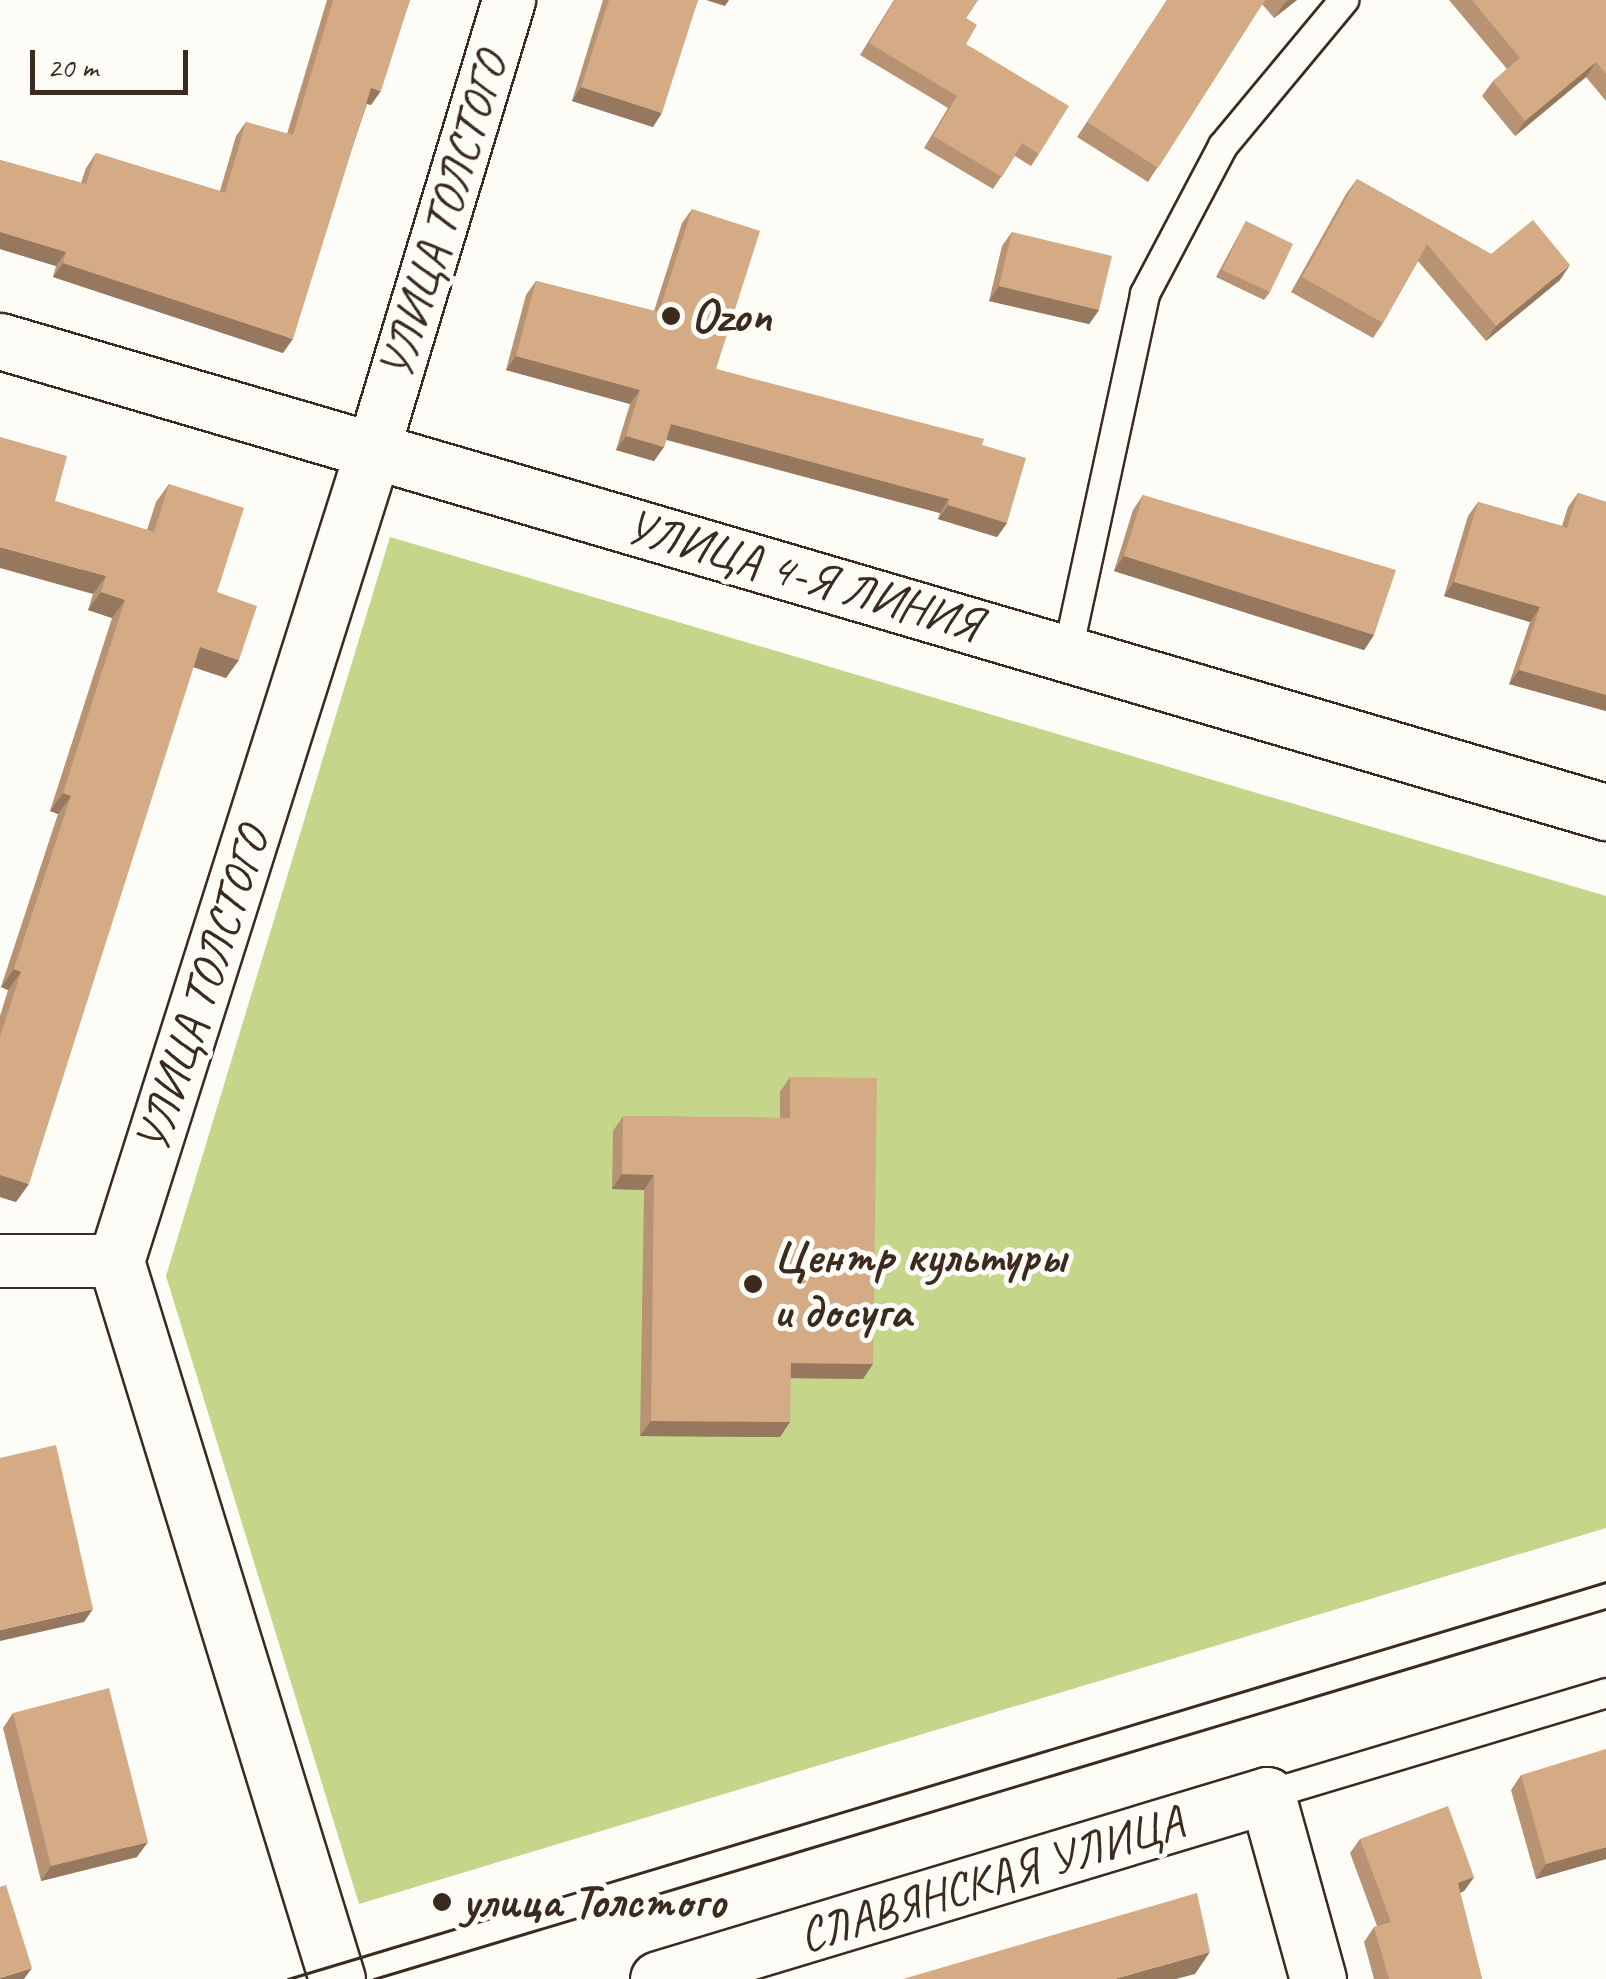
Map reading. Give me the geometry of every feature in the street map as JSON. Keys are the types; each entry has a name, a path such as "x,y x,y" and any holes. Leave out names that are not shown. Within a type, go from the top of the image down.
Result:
{"street":[{"name":"УЛИЦА ТОЛСТОГО","path":"116,1262 373,452 509,0"},
{"name":"УЛИЦА 4-Я ЛИНИЯ","path":"0,341 1068,651 1606,812"},
{"path":"0,1262 116,1262 337,1979"},
{"path":"1267,1795 1318,1979"},
{"name":"СЛАВЯНСКАЯ УЛИЦА","path":"658,1979 1267,1795"}],"lane":[{"path":"1068,651 1145,294 1223,146 1344,0"},
{"path":"1267,1795 1606,1693"}],"green space":[{"path":"390,537 1606,896 1606,1528 359,1904 166,1276"}],"building":[{"path":"333,0 410,0 381,91 371,88 293,339 63,263 66,252 0,232 0,160 86,184 96,153 225,193 246,122 293,135"},
{"path":"609,0 698,0 662,113 581,87"},
{"path":"895,0 978,0 966,18 977,25 966,44 1069,106 1039,154 1022,143 1002,177 933,136 957,96 869,43"},
{"path":"1167,0 1265,0 1158,168 1087,122"},
{"path":"1472,0 1606,0 1606,74 1596,62 1525,121 1493,81 1520,58"},
{"path":"1357,179 1491,254 1533,220 1570,265 1496,326 1427,244 1383,323 1302,277"},
{"path":"692,209 760,231 716,369 984,439 982,445 1026,458 1007,523 948,505 949,499 671,424 664,447 626,436 640,390 516,356 536,281 659,312"},
{"path":"1246,221 1293,244 1270,292 1222,270"},
{"path":"1012,232 1112,256 1099,310 999,286"},
{"path":"0,437 67,456 55,501 154,532 169,484 244,508 217,592 257,606 239,660 200,647 29,1184 0,1175 0,1037 21,972 14,969 71,796 63,793 125,600 101,592 106,576 0,547"},
{"path":"1578,493 1606,502 1606,695 1519,670 1540,607 1454,582 1478,502 1567,528"},
{"path":"1143,495 1396,570 1374,635 1124,556"},
{"name":"Центр культуры и досуга","path":"790,1077 877,1078 873,1364 791,1363 790,1422 651,1421 654,1175 622,1174 623,1116 790,1118"},
{"path":"56,1445 93,1609 0,1630 0,1458"},
{"path":"109,1688 148,1842 51,1866 13,1713"},
{"path":"1606,1749 1606,1847 1546,1864 1521,1775"},
{"path":"1448,1806 1474,1877 1458,1883 1482,1979 1389,1979 1374,1927 1391,1922 1360,1839"},
{"path":"6,1885 32,1968 0,1978 0,1887"},
{"path":"1197,1893 1210,1952 1114,1979 903,1979"}],"tram line":[{"path":"288,1979 1606,1582"},
{"path":"374,1979 1606,1609"}],"place":[{"name":"Ozon","path":"671,316"},
{"name":"Центр культуры и досуга","path":"753,1284"},
{"name":"улица Толстого","path":"442,1902"}]}
